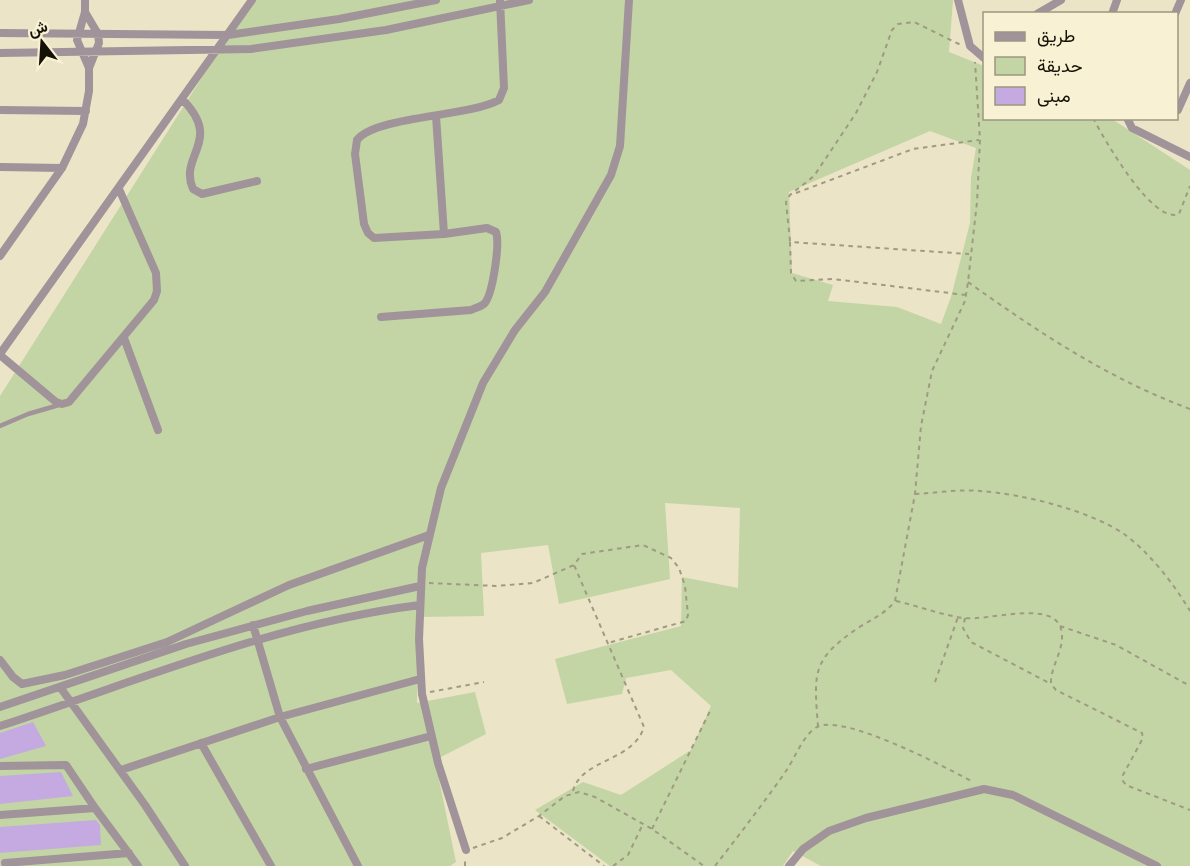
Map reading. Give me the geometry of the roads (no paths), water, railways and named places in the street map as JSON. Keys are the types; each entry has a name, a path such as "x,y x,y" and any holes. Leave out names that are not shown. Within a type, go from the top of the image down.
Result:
{"street":[{"path":"0,256 62,168 71,152 86,111 89,68 97,52 98,34 86,12 85,0"},
{"path":"119,189 158,281 154,300 75,398 62,404 56,402 0,355 252,0"},
{"path":"0,33 228,34 339,19 436,0"},
{"path":"0,53 251,50 317,41 500,3 529,0"},
{"path":"466,850 431,736 420,679 420,584 429,535 441,488 483,383 515,330 551,283 611,175 620,146 629,0"},
{"path":"958,0 965,34 973,49 983,57"},
{"path":"1040,12 1061,0"},
{"path":"381,317 471,310 484,304 489,293 498,249 495,232 487,228 444,234 383,238 371,236 364,224 355,154 357,140 365,131 490,103 501,97 504,88 500,3"},
{"path":"86,12 78,34 81,51 89,68"},
{"path":"1178,110 1190,83"},
{"path":"182,99 201,127 200,145 190,171 190,184 196,193 216,192 258,181"},
{"path":"0,110 86,111"},
{"path":"436,116 444,234"},
{"path":"1128,120 1132,128 1190,157"},
{"path":"0,167 62,168"},
{"path":"124,338 158,430"},
{"path":"0,660 13,677 22,684 65,675 167,642 289,585 429,535"},
{"path":"0,707 186,644 420,584"},
{"path":"0,726 257,640 366,613 420,605"},
{"path":"253,625 280,717 357,866"},
{"path":"121,770 280,717 420,679"},
{"path":"60,687 121,770 185,866"},
{"path":"306,769 431,736"},
{"path":"201,743 271,866"},
{"path":"1,766 66,765 138,866"},
{"path":"789,866 811,841 829,831 866,818 984,789 1013,795 1157,866"},
{"path":"0,815 95,808"},
{"path":"5,863 129,853"}],"lane":[{"path":"0,426 28,414 62,404"}]}
